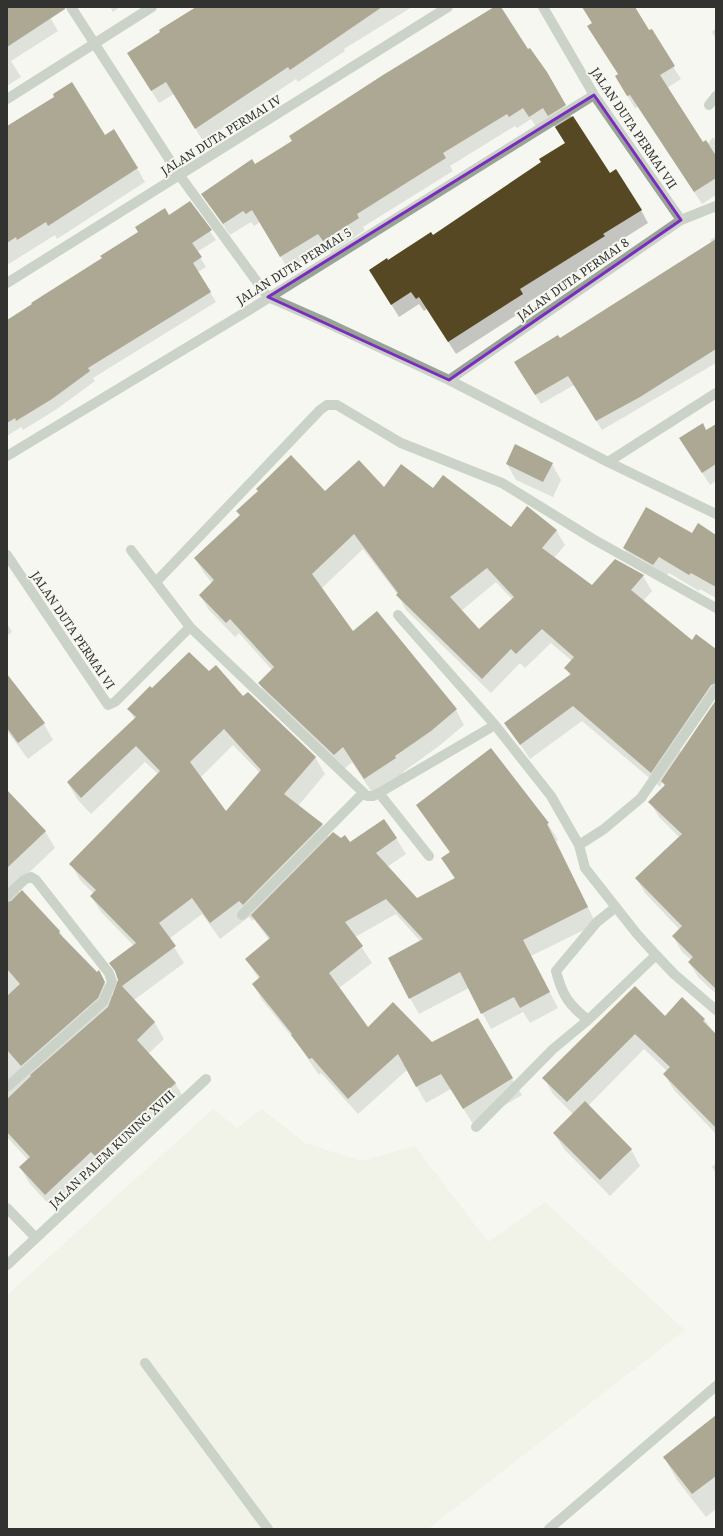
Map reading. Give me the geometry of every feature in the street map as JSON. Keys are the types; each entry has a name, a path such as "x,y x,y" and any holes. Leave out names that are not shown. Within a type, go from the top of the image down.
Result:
{"street":[{"path":"71,7 180,176 268,297 449,380 608,462 716,514"},
{"path":"7,100 152,7"},
{"name":"JALAN DUTA PERMAI IV","path":"7,283 448,7"},
{"name":"JALAN DUTA PERMAI VII","path":"543,7 594,95 681,220"},
{"name":"JALAN DUTA PERMAI 5","path":"7,456 268,297 594,95"},
{"path":"708,105 716,96"},
{"name":"JALAN DUTA PERMAI 8","path":"449,380 681,220 716,206"},
{"path":"608,462 716,393"},
{"path":"156,582 327,404 337,405 401,443 502,483 593,539 716,608"},
{"path":"131,550 190,628 363,793 373,796 379,793 495,726"},
{"name":"JALAN DUTA PERMAI VI","path":"7,555 108,705 115,702 190,628"},
{"path":"398,615 495,726 551,796 579,845 585,868 616,907 674,974 716,1010"},
{"path":"579,845 604,829 641,798 716,689"},
{"path":"242,915 363,793"},
{"path":"379,793 429,856"},
{"path":"7,896 24,880 31,877 36,880 109,973 112,982 103,1002 7,1087"},
{"path":"588,1020 573,1008 561,990 556,971 597,922 616,907"},
{"path":"476,1127 553,1049 588,1020 656,955"},
{"name":"JALAN PALEM KUNING XVIII","path":"7,1265 206,1079"},
{"path":"7,1208 35,1238"},
{"path":"145,1363 268,1529"},
{"path":"549,1529 716,1386"}],"highlighted area":[{"path":"594,95 681,220 449,380 268,297"}],"shaded area":[{"path":"213,1109 237,1128 262,1109 305,1143 361,1161 415,1146 488,1242 545,1202 685,1330 428,1529 7,1529 7,1295"}],"building":[{"path":"7,7 65,7 65,9 7,47"},
{"path":"196,7 382,7 290,70 288,67 195,129 166,82 151,91 127,53 160,32 159,30"},
{"path":"494,7 501,7 528,49 530,48 547,72 566,105 548,116 543,108 529,117 523,108 509,117 507,114 443,153 446,158 357,214 359,218 323,241 318,234 280,257 252,210 246,214 243,211 223,224 201,194 252,159 255,164 292,141 289,136 383,75"},
{"path":"582,7 635,7 649,30 652,29 675,66 660,75 703,142 706,140 716,156 716,178 694,192 630,95 627,96 615,76 618,74 587,26 592,23"},
{"path":"72,82 105,135 114,129 138,168 48,226 46,222 17,240 16,237 7,243 7,126 54,97 53,94"},
{"path":"573,116 610,173 616,169 642,210 603,234 605,236 520,289 523,294 448,342 419,297 416,299 411,292 391,305 369,270 387,258 388,260 431,232 433,235 541,162 539,159 565,143 555,127"},
{"path":"190,201 212,230 192,243 202,257 193,263 211,292 88,368 90,371 52,399 16,421 15,418 7,423 7,320 102,258 100,256 138,232 135,227 165,208 169,215"},
{"path":"716,239 716,349 640,397 596,421 568,376 535,395 514,362 558,335 560,338"},
{"path":"703,423 706,430 716,424 716,464 702,473 679,438"},
{"path":"515,444 553,463 543,482 506,464"},
{"path":"291,455 325,491 359,460 384,487 401,464 433,488 443,475 511,527 527,506 557,530 542,548 592,585 615,559 644,575 631,590 692,640 696,634 716,649 716,683 711,685 651,773 573,706 520,745 504,723 571,674 564,668 574,657 542,629 516,654 511,649 482,679 396,595 398,593 354,534 312,574 353,631 377,611 457,709 431,731 395,756 396,758 364,779 343,747 334,755 258,683 274,667 230,619 226,623 199,595 214,580 194,558 240,515 236,511 258,491 256,489","holes":["487,568 514,597 479,629 450,597"]},
{"path":"646,507 692,533 698,523 716,535 716,587 691,573 689,575 659,557 653,565 623,548"},
{"path":"189,652 209,671 216,665 243,696 248,692 316,757 284,794 323,824 243,905 239,901 210,923 192,898 159,923 176,946 122,986 155,1022 137,1040 176,1083 95,1156 91,1152 45,1195 19,1167 30,1157 7,1132 7,1099 31,1076 30,1075 108,1007 118,980 115,971 109,963 136,943 90,896 96,890 69,864 160,771 136,746 81,798 67,782 136,717 127,709 150,686 152,688","holes":["224,729 261,770 226,811 190,762"]},
{"path":"7,674 45,723 18,743 7,728"},
{"path":"716,700 716,989 688,962 693,957 672,936 682,926 635,878 682,834 648,802 665,785 661,781"},
{"path":"491,748 549,823 547,824 588,907 523,940 550,992 520,1008 514,997 481,1014 460,972 409,999 388,958 423,939 386,899 345,922 363,946 329,973 368,1027 393,1002 432,1042 478,1018 513,1078 463,1109 441,1074 416,1087 398,1054 348,1099 312,1058 309,1059 291,1035 292,1034 252,984 260,977 245,959 270,938 251,915 333,832 341,838 345,835 350,842 384,819 397,838 376,853 417,898 455,878 441,858 450,852 416,805"},
{"path":"7,790 46,831 7,868"},
{"path":"22,890 60,931 59,933 97,972 99,970 105,982 98,998 21,1066 7,1050 7,996 20,984 7,969 7,902 11,901"},
{"path":"635,986 665,1016 682,997 705,1019 703,1021 716,1034 716,1128 663,1074 670,1067 635,1034 567,1102 542,1078"},
{"path":"585,1101 632,1149 600,1180 553,1133"},
{"path":"716,1415 716,1476 692,1494 663,1457"}]}
